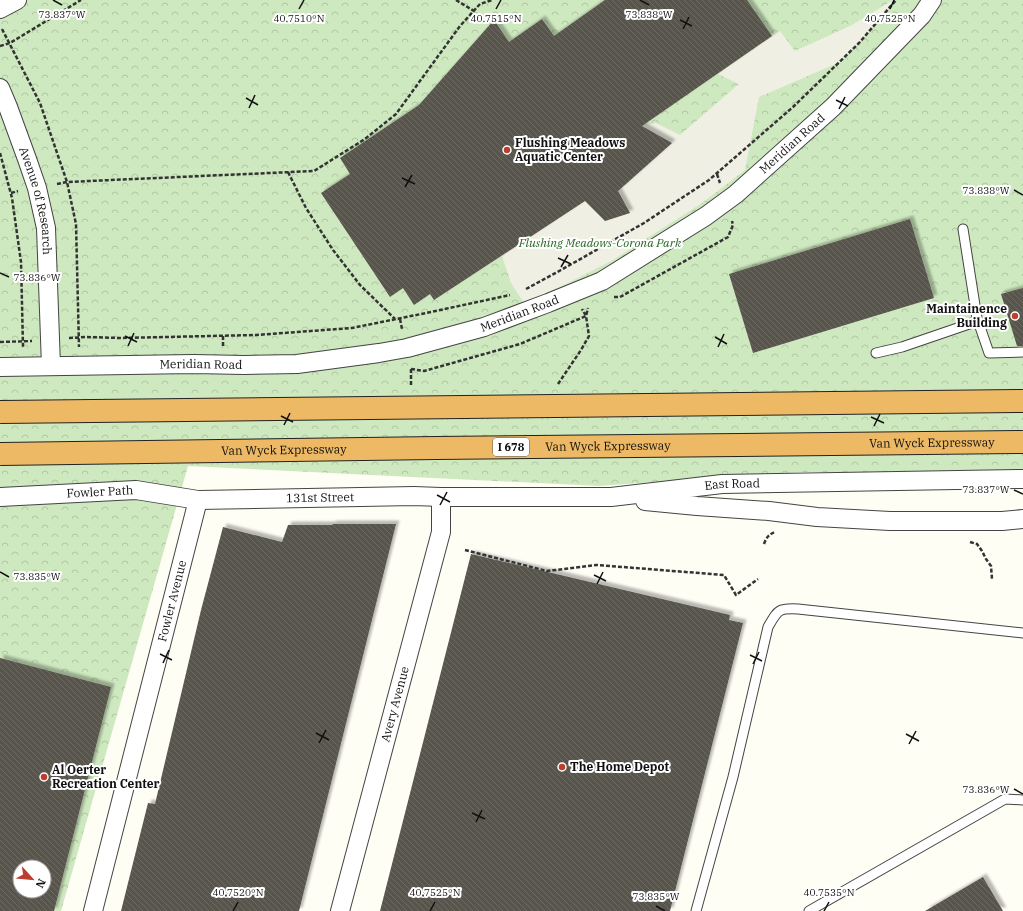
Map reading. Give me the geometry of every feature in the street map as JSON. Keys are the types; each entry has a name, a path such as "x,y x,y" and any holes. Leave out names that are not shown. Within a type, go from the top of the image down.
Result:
{"highway":[{"path":"0,412 1023,401"},
{"name":"Van Wyck Expressway","path":"0,454 1023,442"}],"street":[{"path":"0,9 17,0"},
{"name":"Meridian Road","path":"0,367 296,364 407,348 484,328 573,293 602,281 706,216 736,194 833,107 922,14 932,0"},
{"name":"Avenue of Research","path":"0,88 37,188 46,228 51,366"},
{"name":"East Road","path":"442,497 611,497 722,484 1023,479"},
{"name":"Fowler Path","path":"0,497 136,490 198,500"},
{"name":"131st Street","path":"198,500 414,496 442,497"},
{"name":"Avery Avenue","path":"340,911 441,532 442,497"},
{"path":"611,497 697,506 769,511 817,517 890,521 1002,521 1023,519"},
{"name":"Fowler Avenue","path":"93,911 198,500"}],"lane":[{"path":"963,229 978,321 989,353 1023,352"},
{"path":"876,353 902,347 978,321"},
{"path":"696,911 733,777 768,627 776,613 784,608 798,609 1023,633"},
{"path":"809,911 1005,799 1023,800"}],"path":[{"path":"0,46 10,43 81,0"},
{"path":"456,0 474,11"},
{"path":"10,193 67,182 314,171 365,140 396,114 460,26 480,4 492,0"},
{"path":"523,290 644,223 709,180 793,108 859,43 896,0"},
{"path":"0,154 10,193 21,262 23,366"},
{"path":"288,172 306,208 332,250 360,285 395,319"},
{"path":"608,296 620,297 728,237 733,225 731,218"},
{"path":"86,337 121,338 256,335 352,328 517,293"},
{"path":"411,369 424,371 520,344 586,316 588,307"},
{"path":"400,318 403,333"},
{"path":"0,342 14,342"},
{"path":"465,550 547,571 597,565 724,575 736,595 758,579"},
{"path":"982,551 991,566 992,579"}],"green space":[{"name":"Flushing Meadows-Corona Park","path":"0,0 1023,0 1023,472 802,472 599,486 188,466 61,911 0,911"}],"shaded area":[{"path":"893,0 896,0 859,43 840,62 759,97 745,170 702,203 613,260 524,303 511,283 502,256 585,201 605,221 630,213 618,191 672,143 642,126 656,123 680,135 739,84 718,74 780,31 795,51 852,25"}],"building":[{"name":"Flushing Meadows Aquatic Center","path":"605,0 747,0 772,36 642,126 672,143 618,191 630,213 605,221 585,201 434,300 430,294 414,305 403,288 390,297 321,193 350,174 340,158 419,105 494,20 509,42 542,19 554,36"},
{"path":"910,219 934,298 753,353 729,274"},
{"name":"Maintainence Building","path":"1023,288 1023,346 1017,346 1001,294"},
{"path":"396,524 299,911 121,911 148,803 155,804 201,610 223,527 282,542 288,525"},
{"name":"The Home Depot","path":"471,554 730,615 729,620 743,623 670,911 380,911"},
{"name":"Al Oerter Recreation Center","path":"0,658 111,687 54,911 0,911"},
{"path":"983,877 1003,911 925,911"}],"place":[{"name":"Flushing Meadows Aquatic Center","path":"507,150"},
{"name":"Maintainence Building","path":"1015,316"},
{"name":"The Home Depot","path":"562,767"},
{"name":"Al Oerter Recreation Center","path":"44,777"}]}
